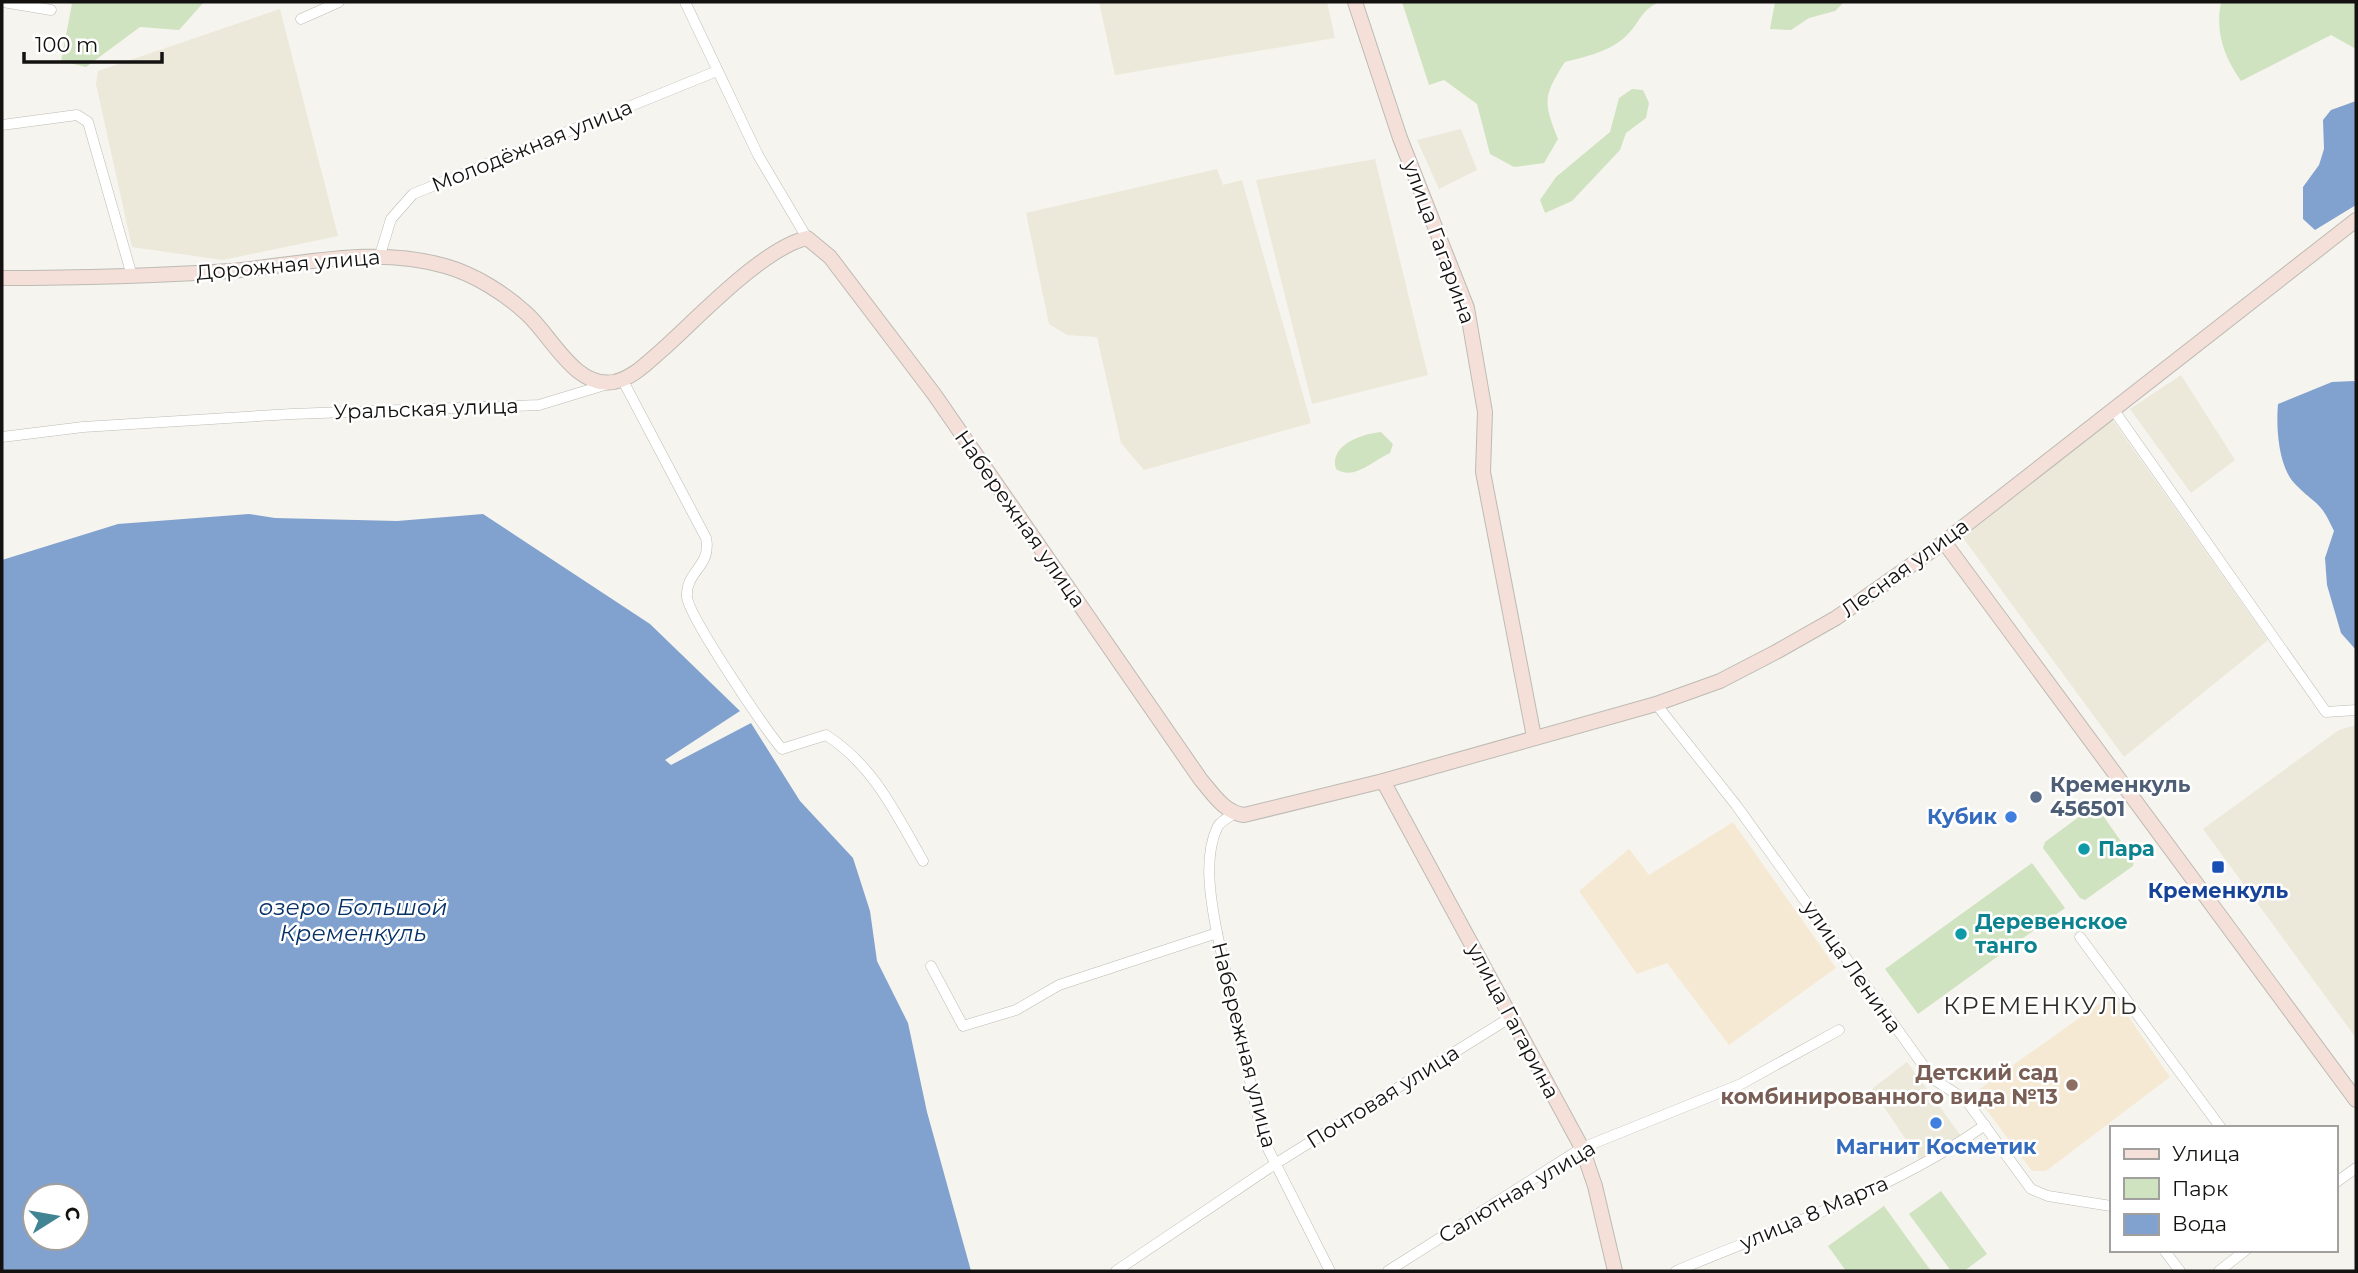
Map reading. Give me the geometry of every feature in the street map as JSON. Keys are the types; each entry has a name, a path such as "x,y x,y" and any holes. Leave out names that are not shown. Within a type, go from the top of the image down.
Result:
{"street":[{"path":"3,2 51,10"},
{"path":"301,19 340,2"},
{"path":"685,2 758,155 802,239"},
{"name":"улица Гагарина","path":"1355,2 1401,138 1466,308 1486,412 1483,472 1534,737"},
{"name":"Молодёжная улица","path":"380,256 391,219 413,194 717,71"},
{"path":"2,125 77,115 88,122 132,276"},
{"name":"Лесная улица","path":"1383,781 1656,704 1720,681 1807,635 1836,618 1944,542 2356,220"},
{"name":"Уральская улица","path":"2,437 83,427 265,416 539,405 619,380 643,366 776,249 802,239"},
{"name":"Набережная улица","path":"802,239 830,257 934,394 1201,780 1233,814 1217,826 1211,856 1211,904 1217,933 1263,1139 1330,1271"},
{"name":"Дорожная улица","path":"2,278 132,276 380,256 446,266 503,294 528,314 580,372 601,382 619,380"},
{"path":"619,380 706,538 709,551 691,578 687,597 718,653 782,749 826,735 852,752 876,783 923,861"},
{"path":"2113,409 2326,712 2356,710"},
{"path":"1944,542 2356,1100"},
{"name":"улица Ленина","path":"1656,704 1744,816 1933,1079 1966,1100 2031,1189 2048,1196 2110,1206"},
{"path":"1233,814 1259,813 1383,781"},
{"name":"улица Гагарина","path":"1383,781 1582,1148 1595,1186 1615,1271"},
{"path":"931,966 963,1026 1016,1010 1059,985 1217,933"},
{"path":"2080,937 2220,1126"},
{"name":"Почтовая улица","path":"1116,1271 1275,1164 1511,1017"},
{"name":"Салютная улица","path":"1388,1271 1582,1148 1741,1084 1839,1030"},
{"name":"улица 8 Марта","path":"1675,1271 1896,1179 1943,1155 1985,1125"},
{"path":"2337,1182 2356,1168"},
{"path":"2166,1252 2180,1271"},
{"path":"2219,1271 2243,1252"}],"shaded area":[{"path":"1099,2 1327,2 1335,38 1115,75"},
{"path":"280,9 338,236 222,260 132,247 96,84 98,71"},
{"path":"1461,129 1477,170 1439,189 1417,140"},
{"path":"1375,159 1428,375 1312,404 1256,180"},
{"path":"1217,169 1223,185 1242,180 1311,423 1144,470 1121,443 1097,337 1067,335 1049,324 1026,213"},
{"path":"2181,375 2235,460 2191,493 2130,409"},
{"path":"2112,419 2268,640 2124,757 1961,535"},
{"path":"2356,725 2356,1038 2203,829 2339,730"},
{"path":"1733,822 1836,968 1729,1045 1667,963 1637,974 1579,891 1629,849 1649,875"},
{"name":"Детский сад комбинированного вида №13","path":"2113,994 2170,1077 2046,1171 2032,1171 1974,1093"},
{"path":"1907,1062 1961,1136 1937,1155 1919,1159 1872,1089"}],"green space":[{"path":"63,2 204,2 179,30 140,27 86,67 61,61 72,4"},
{"path":"1402,2 1660,2 1649,8 1631,31 1613,46 1565,62 1553,83 1548,99 1550,116 1558,139 1544,163 1514,167 1490,154 1477,104 1444,80 1429,85"},
{"path":"1775,2 1844,2 1835,11 1809,18 1791,30 1770,29"},
{"path":"2221,2 2356,2 2356,49 2331,35 2241,81 2222,44 2219,24"},
{"path":"1632,89 1643,90 1649,103 1646,118 1626,133 1620,150 1572,201 1545,213 1540,200 1556,177 1610,132 1619,98"},
{"path":"1381,432 1393,444 1390,453 1350,473 1336,469 1337,453 1348,442"},
{"path":"2097,807 2134,860 2133,866 2085,900 2080,898 2043,848 2045,842 2091,808"},
{"path":"2032,863 2065,908 1918,1014 1885,969"},
{"path":"1941,1191 1987,1254 1964,1271 1951,1271 1909,1214"},
{"path":"1884,1206 1931,1271 1846,1271 1828,1246"}],"water":[{"path":"2356,101 2356,205 2315,230 2303,219 2303,187 2319,165 2324,149 2323,120 2331,110"},
{"path":"2354,381 2356,650 2341,633 2327,585 2325,558 2334,531 2321,508 2290,478 2282,458 2277,424 2278,404 2332,382"},
{"name":"озеро Большой Кременкуль","path":"249,514 275,518 397,521 483,514 650,624 740,711 665,760 671,765 751,723 800,801 853,858 870,911 877,961 908,1023 927,1112 971,1271 2,1271 2,560 118,524"}],"place":[{"name":"Кременкуль 456501","path":"2036,797"},
{"name":"Кубик","path":"2011,817"},
{"name":"Пара","path":"2084,849"},
{"name":"Кременкуль","path":"2218,867"},
{"name":"Деревенское танго","path":"1961,934"},
{"name":"Детский сад комбинированного вида №13","path":"2072,1085"},
{"name":"Магнит Косметик","path":"1936,1123"}],"district":[{"name":"КРЕМЕНКУЛЬ","path":"2041,1006"}]}
